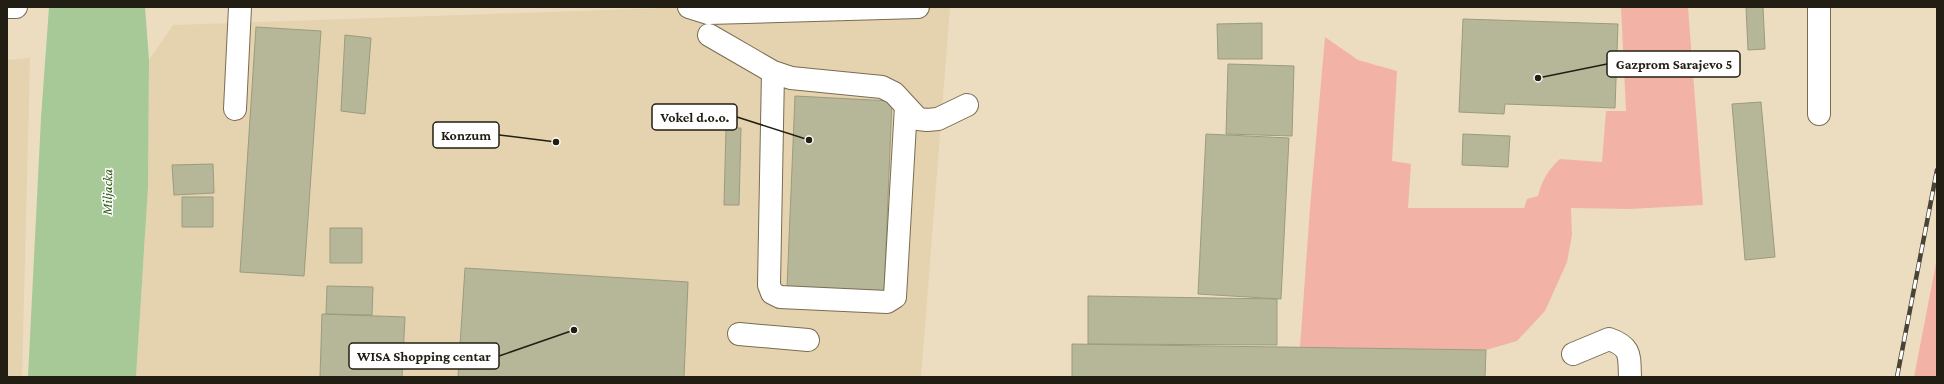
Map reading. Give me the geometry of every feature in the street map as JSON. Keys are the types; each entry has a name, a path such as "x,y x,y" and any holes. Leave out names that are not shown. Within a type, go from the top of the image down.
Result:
{"main road":[{"path":"7,7 16,7"},
{"path":"235,109 240,7"},
{"path":"689,7 708,13 918,7"},
{"path":"1819,114 1820,7"},
{"path":"709,35 773,72 805,80 882,87 894,94 918,119 938,119 967,105"},
{"path":"773,72 769,285 772,293 780,297 887,302 895,297 906,106"},
{"path":"739,334 808,340"},
{"path":"1573,354 1609,339 1622,344 1629,355 1630,377"}],"shaded area":[{"path":"694,7 950,7 921,377 136,377 148,187 149,60 173,25"},
{"path":"1621,7 1688,7 1703,205 1630,209 1571,208 1572,235 1567,262 1545,311 1517,341 1486,350 1300,347 1310,208 1325,37 1358,60 1397,71 1392,161 1411,164 1408,208 1524,208 1527,199 1538,196 1541,185 1546,176 1560,159 1602,162 1606,111 1626,111"},
{"path":"30,58 22,377 7,377 7,60"},
{"path":"1937,258 1937,377 1914,377"}],"water":[{"name":"Miljacka","path":"49,7 145,7 149,60 148,187 136,377 28,377 41,118"}],"building":[{"path":"1746,7 1763,7 1765,49 1748,50"},
{"path":"1463,19 1618,24 1615,108 1505,104 1504,114 1459,112"},
{"path":"1262,23 1262,59 1218,59 1217,24"},
{"path":"256,27 321,31 304,276 240,272"},
{"path":"345,35 371,38 365,114 341,111"},
{"path":"1228,64 1294,66 1292,136 1226,134"},
{"path":"795,96 892,101 884,293 787,288"},
{"path":"1761,102 1775,257 1745,260 1732,104"},
{"path":"726,128 741,128 739,205 724,205"},
{"path":"1206,134 1289,138 1281,299 1198,294"},
{"path":"1463,134 1510,136 1508,167 1462,165"},
{"path":"213,164 214,193 174,195 172,165"},
{"path":"182,197 213,197 213,227 182,227"},
{"path":"330,228 362,228 362,263 330,263"},
{"path":"465,268 688,282 684,377 458,377"},
{"path":"327,286 373,287 372,315 326,314"},
{"path":"1088,296 1277,299 1277,345 1088,344"},
{"path":"322,314 405,317 402,377 320,377"},
{"path":"1072,344 1486,350 1485,377 1072,377"}],"railway":[{"path":"1897,377 1937,170"}],"place":[{"name":"Gazprom Sarajevo 5","path":"1538,78"},
{"name":"Vokel d.o.o.","path":"809,140"},
{"name":"Konzum","path":"556,142"},
{"name":"WISA Shopping centar","path":"574,330"}]}
